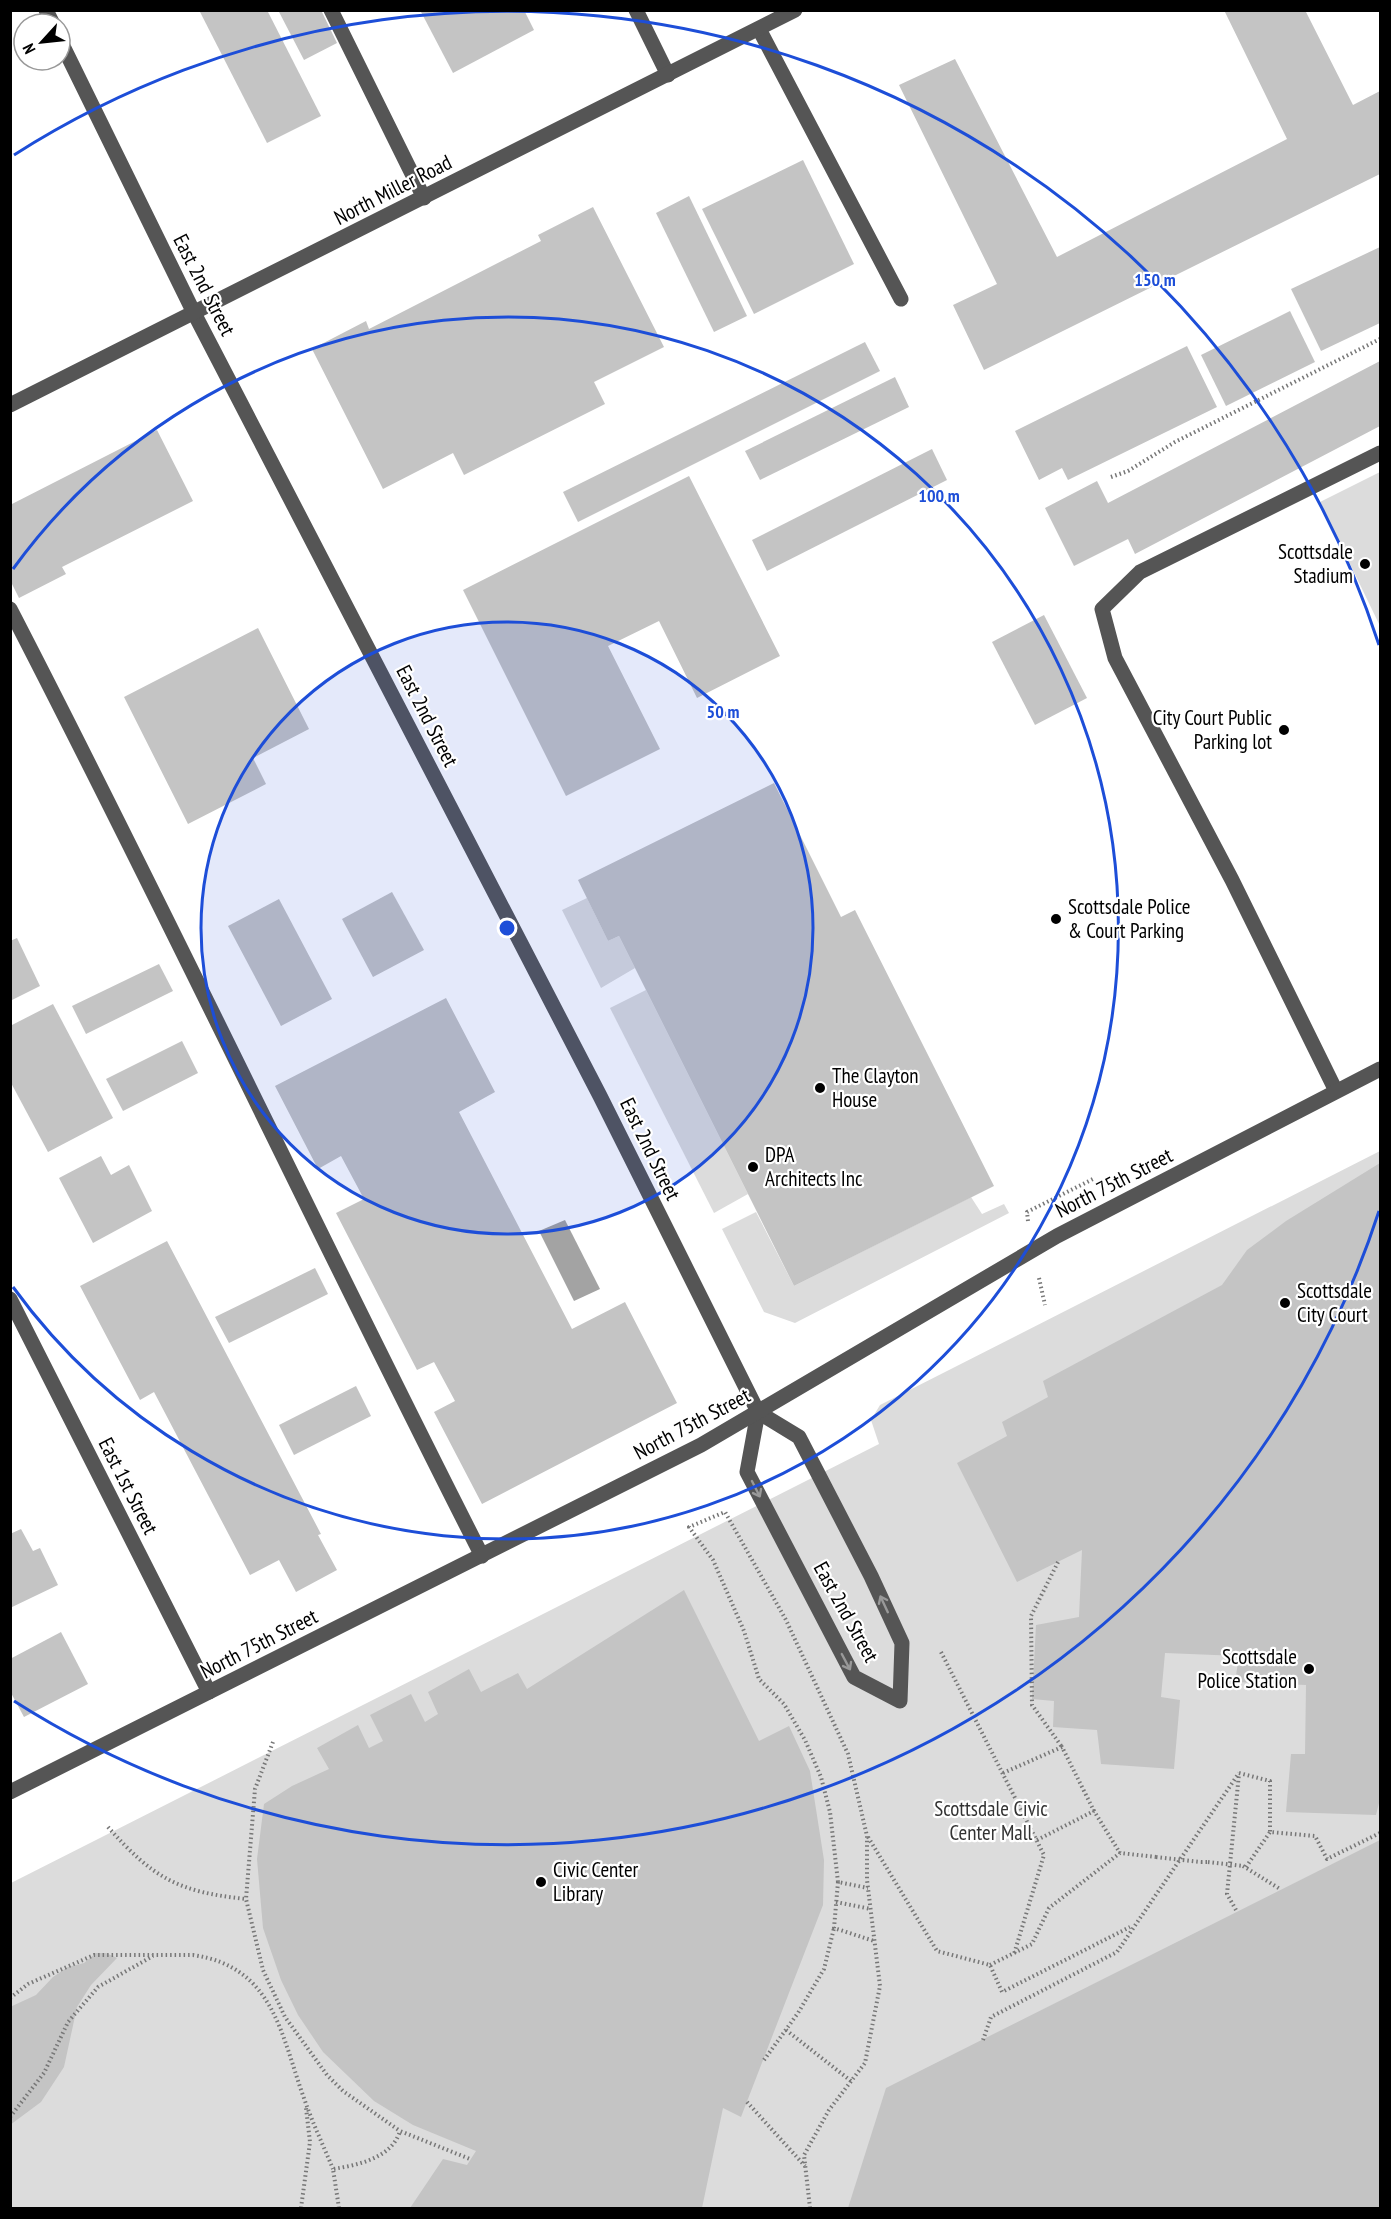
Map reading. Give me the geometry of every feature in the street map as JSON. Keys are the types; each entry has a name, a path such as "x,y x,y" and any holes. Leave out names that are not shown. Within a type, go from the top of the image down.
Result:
{"street":[{"path":"331,10 424,198"},
{"path":"636,10 668,75"},
{"name":"North Miller Road","path":"10,405 795,10"},
{"path":"759,28 901,299"},
{"name":"East 2nd Street","path":"72,64 194,313 589,1075 758,1412 799,1437 871,1576 902,1643 900,1701 854,1677 747,1472 758,1412"},
{"path":"1336,1091 1232,880 1115,658 1102,609 1140,572 1380,453"},
{"path":"10,609 111,805 378,1352 482,1556"},
{"name":"North 75th Street","path":"10,1792 701,1444 1057,1236 1380,1069"},
{"name":"East 1st Street","path":"10,1299 209,1692"}],"path":[{"path":"1111,477 1128,471 1175,442 1380,339"},
{"path":"1027,1212 1093,1179"},
{"path":"764,2060 786,2030 824,1969 834,1928 838,1882 830,1812 821,1777 805,1740 784,1704 759,1679 744,1631 714,1560 689,1527 725,1512 786,1620 848,1754 867,1836 868,1888 880,1986 865,2063 829,2110 804,2155 810,2208"},
{"path":"1058,1562 1031,1617 1032,1705 1062,1747 1094,1811 1120,1853"},
{"path":"941,1652 1044,1855 1014,1954"},
{"path":"273,1742 255,1789 246,1899 263,1970 274,1997 298,2037 343,2091 400,2131 470,2159"},
{"path":"1003,1773 1062,1747"},
{"path":"1239,1773 1269,1781 1270,1832 1244,1866"},
{"path":"1236,1910 1227,1894 1239,1773"},
{"path":"983,2040 991,2017 1117,1952 1132,1926 1239,1773"},
{"path":"1037,1840 1094,1811"},
{"path":"108,1827 151,1870 205,1895 246,1899"},
{"path":"1270,1832 1315,1836 1327,1859 1380,1833"},
{"path":"867,1836 937,1952 988,1965 1032,1944 1049,1908 1120,1853 1244,1866 1280,1889"},
{"path":"838,1882 868,1888"},
{"path":"836,1902 871,1909"},
{"path":"988,1965 1002,1992 1132,1926"},
{"path":"834,1928 874,1941"},
{"path":"10,2117 44,2073 68,2022 98,1987 155,1954"},
{"path":"10,1998 28,1984 94,1955 155,1954 207,1957 257,1985 271,2004 280,2024 305,2102 333,2169 339,2208"},
{"path":"786,2030 851,2081"},
{"path":"302,2208 310,2142 305,2102"},
{"path":"747,2102 806,2166"},
{"path":"333,2169 355,2165 388,2151 397,2142 400,2131"}],"green space":[{"name":"Scottsdale Stadium","path":"1380,472 1380,626 1320,502"},
{"path":"587,898 608,941 619,936 635,968 601,988 562,910"},
{"path":"646,990 748,1194 714,1213 610,1008"},
{"name":"Scottsdale Civic Center Mall","path":"1380,1151 1380,2208 11,2208 11,1883 879,1444 871,1420 880,1405"},
{"path":"971,1197 982,1214 1004,1204 1009,1213 795,1323 764,1312 722,1229 756,1212 794,1286"}],"shaded area":[{"path":"565,1220 600,1289 574,1301 539,1231"}],"building":[{"path":"199,10 267,10 321,116 267,143"},
{"path":"278,10 321,10 337,43 304,60"},
{"path":"420,10 524,10 534,30 453,73"},
{"path":"1224,10 1305,10 1353,105 1380,91 1380,174 984,370 953,305 997,284 899,85 955,59 1057,257 1287,139"},
{"path":"803,160 854,264 754,314 702,209"},
{"path":"689,196 747,316 714,332 656,213"},
{"path":"593,207 664,347 594,382 605,404 464,475 453,453 383,489 312,349 366,321 369,329 541,241 538,235"},
{"path":"1380,247 1380,323 1321,351 1291,289"},
{"path":"1290,311 1315,362 1226,406 1201,355"},
{"path":"865,342 880,371 578,522 563,492"},
{"path":"1187,346 1217,407 1068,480 1062,468 1039,480 1015,431"},
{"path":"1380,361 1380,426 1135,554 1128,539 1074,566 1045,508 1097,481 1108,503"},
{"path":"895,377 909,407 760,480 745,451"},
{"path":"157,430 193,501 62,567 66,574 19,598 10,580 10,505"},
{"path":"932,449 947,480 767,571 752,540"},
{"path":"689,476 780,656 697,698 659,621 608,646 660,749 566,796 463,590"},
{"path":"1044,615 1087,698 1035,725 992,642"},
{"path":"258,628 309,729 253,758 266,784 188,824 124,697"},
{"name":"The Clayton House","path":"774,783 841,917 855,910 994,1186 794,1286 619,936 608,941 578,880"},
{"path":"392,892 424,950 373,977 342,919"},
{"path":"279,899 332,999 281,1026 228,926"},
{"path":"17,938 40,986 10,1001 10,941"},
{"path":"159,964 173,991 86,1034 72,1006"},
{"path":"446,998 495,1092 459,1112 572,1329 625,1302 677,1403 482,1504 434,1412 455,1401 434,1362 417,1370 336,1213 364,1199 341,1156 318,1169 275,1086"},
{"path":"53,1004 113,1118 48,1152 10,1081 10,1026"},
{"path":"182,1041 198,1073 123,1111 106,1079"},
{"path":"101,1156 111,1175 129,1165 152,1211 93,1243 59,1178"},
{"path":"1380,1163 1380,1799 1376,1815 1286,1812 1291,1754 1305,1754 1306,1685 1235,1682 1239,1656 1165,1653 1161,1697 1180,1700 1174,1769 1101,1764 1097,1730 1053,1727 1054,1701 1032,1699 1036,1625 1079,1617 1082,1550 1017,1582 957,1463 1007,1436 1002,1422 1048,1397 1043,1381 1222,1285 1247,1250 1286,1221"},
{"path":"167,1241 321,1534 318,1535 337,1570 296,1592 279,1560 250,1575 154,1392 140,1400 80,1286"},
{"path":"315,1268 328,1294 229,1343 215,1317"},
{"path":"356,1386 371,1416 294,1455 279,1425"},
{"path":"21,1529 33,1551 40,1548 58,1585 10,1608 10,1534"},
{"name":"Civic Center Library","path":"684,1590 759,1741 789,1726 810,1771 824,1860 823,1905 741,2117 723,2108 702,2208 410,2208 443,2159 467,2165 476,2151 413,2125 374,2101 323,2052 298,2015 281,1980 263,1928 257,1859 264,1804 292,1786 329,1769 317,1748 358,1725 369,1748 383,1741 370,1715 411,1694 425,1722 438,1714 428,1692 469,1669 481,1692 518,1673 527,1689"},
{"path":"61,1632 88,1684 24,1717 10,1691 10,1659"},
{"path":"1380,1840 1380,2208 848,2208 886,2088"},
{"path":"96,1953 106,1953 117,1958 91,1985 77,2007 64,2067 41,2102 10,2125 10,2007 36,1995 53,1977 68,1967 84,1963"}],"place":[{"name":"Scottsdale Stadium","path":"1365,564"},
{"name":"City Court Public Parking lot","path":"1284,730"},
{"name":"Scottsdale Police & Court Parking","path":"1056,919"},
{"name":"The Clayton House","path":"820,1088"},
{"name":"DPA Architects Inc","path":"753,1167"},
{"name":"Scottsdale City Court","path":"1285,1303"},
{"name":"Scottsdale Police Station","path":"1309,1669"},
{"name":"Civic Center Library","path":"541,1882"}]}
